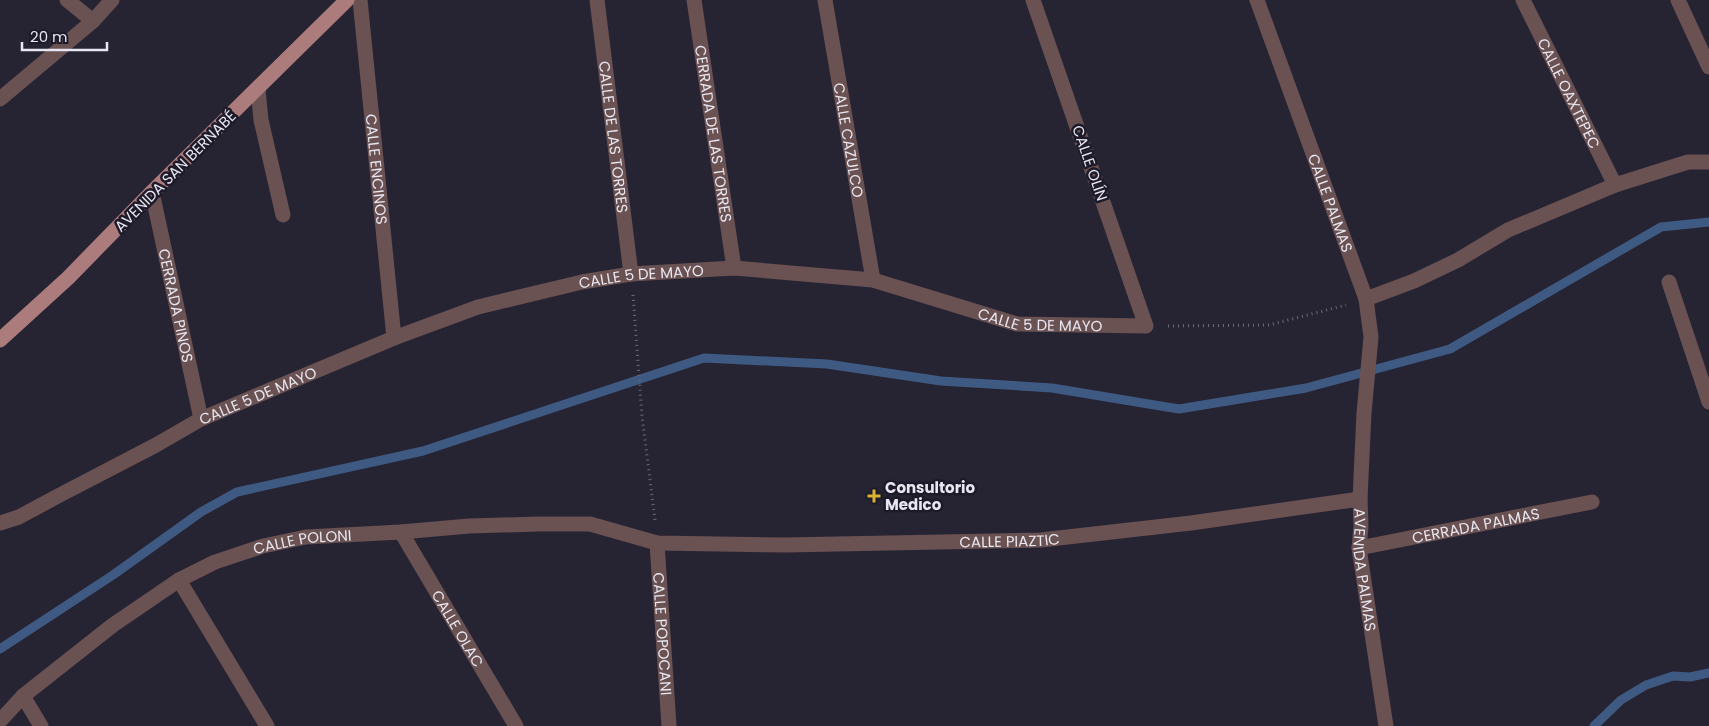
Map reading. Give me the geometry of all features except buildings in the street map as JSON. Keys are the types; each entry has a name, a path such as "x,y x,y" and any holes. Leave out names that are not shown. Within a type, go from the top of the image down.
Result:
{"main road":[{"name":"AVENIDA SAN BERNABÉ","path":"0,340 68,278 152,192 347,0"}],"street":[{"path":"67,0 93,21"},
{"path":"0,99 93,21 112,0"},
{"name":"CALLE ENCINOS","path":"360,0 394,338"},
{"name":"CALLE DE LAS TORRES","path":"596,0 631,274"},
{"name":"CERRADA DE LAS TORRES","path":"694,0 734,268"},
{"name":"CALLE CAZULCO","path":"825,0 873,280"},
{"name":"CALLE OLÍN","path":"1034,0 1146,326"},
{"name":"CALLE PALMAS","path":"1257,0 1366,299 1371,337 1364,413"},
{"name":"CALLE OAXTEPEC","path":"1523,0 1615,185"},
{"path":"1678,0 1709,67"},
{"path":"258,89 261,120 284,216"},
{"path":"1366,299 1414,281 1458,260 1508,230 1615,185 1688,162 1709,162"},
{"name":"CERRADA PINOS","path":"152,192 201,419"},
{"name":"CALLE 5 DE MAYO","path":"0,523 56,498 156,446 201,419 394,338 478,306 582,282 631,274 734,268 873,280 1017,324 1146,326"},
{"path":"1668,282 1709,402"},
{"name":"AVENIDA PALMAS","path":"1364,413 1359,548 1386,726"},
{"name":"CALLE PIAZTIC","path":"658,543 785,545 1041,540 1191,523 1360,499"},
{"name":"CERRADA PALMAS","path":"1359,548 1592,502"},
{"name":"CALLE POLONI","path":"0,721 23,696 113,624 179,580 215,562 263,546 306,537 469,526 590,524 658,543"},
{"name":"CALLE OLAC","path":"401,532 516,726"},
{"name":"CALLE POPOCANI","path":"658,543 669,726"},
{"path":"179,580 267,726"},
{"path":"23,696 41,726"}],"path":[{"path":"631,274 642,416 655,511"},
{"path":"1146,326 1269,325 1324,310"}],"waterway":[{"path":"0,649 113,575 201,512 237,492 423,451 704,358 827,364 941,381 1052,388 1179,409 1306,388 1450,349 1661,227 1709,222"},
{"path":"1594,726 1621,700 1646,685 1673,676 1690,677 1709,673"}],"place":[{"name":"Consultorio Medico","path":"874,496"}]}
